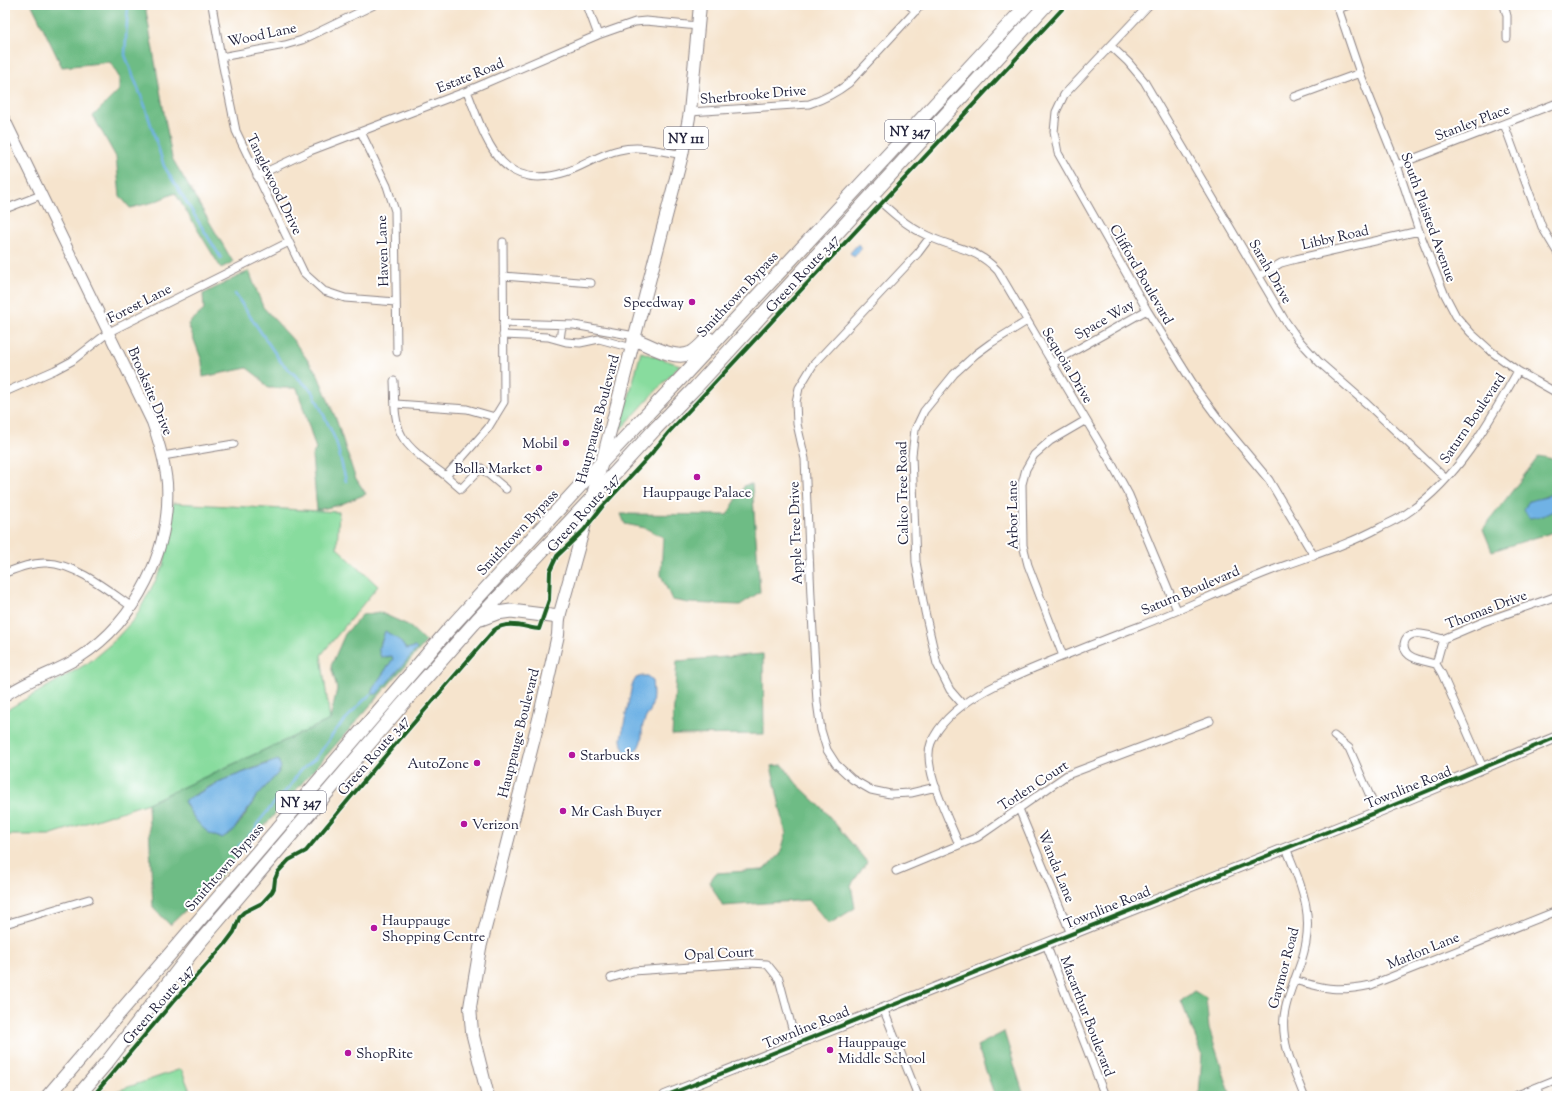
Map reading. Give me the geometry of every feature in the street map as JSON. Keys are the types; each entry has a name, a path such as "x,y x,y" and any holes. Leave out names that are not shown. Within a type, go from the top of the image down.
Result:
{"highway":[{"name":"Smithtown Bypass","path":"48,1096 444,635 602,462 1027,5"},
{"name":"NY 347","path":"78,1096 108,1061 199,944 335,783 477,620 696,387 1046,5"},
{"path":"634,341 682,356 692,353 737,310 746,308"},
{"path":"477,620 497,613 511,611 559,617"}],"main road":[{"name":"Hauppauge Boulevard","path":"488,1096 472,1032 471,1002 480,948 539,719 558,635 559,617 602,462 682,154 690,112 700,5"}],"street":[{"name":"Tanglewood Drive","path":"212,5 236,131 304,273 324,291 345,298 396,302"},
{"name":"Wood Lane","path":"221,57 286,45 302,40 374,5"},
{"path":"587,5 598,35"},
{"path":"909,5 916,11"},
{"name":"Sherbrooke Drive","path":"690,112 809,104 836,93 849,83 921,5"},
{"name":"Clifford Boulevard","path":"1149,5 1064,95 1056,112 1054,132 1058,153 1147,310 1202,396 1220,421 1269,480 1314,556"},
{"path":"1337,7 1349,5"},
{"path":"1504,5 1507,16 1507,38"},
{"name":"South Plaisted Avenue","path":"1337,7 1360,73 1397,165 1419,231 1444,293 1456,316 1471,333 1492,352 1518,372 1557,393"},
{"name":"Estate Road","path":"257,176 310,151 467,91 598,35 635,22 646,21 698,26"},
{"name":"Sarah Drive","path":"1111,46 1128,62 1144,81 1284,319 1298,339 1319,362 1367,404 1446,479"},
{"path":"1294,97 1360,73"},
{"path":"467,91 489,146 502,163 513,171 525,176 544,176 566,172 599,156 619,150 640,148 682,154"},
{"name":"Stanley Place","path":"1397,165 1557,103"},
{"name":"Brooksite Drive","path":"5,120 152,422 163,456 167,484 165,527 150,575 132,607 117,625 81,656 59,669 28,682 5,696"},
{"path":"1504,124 1542,227 1557,252"},
{"name":"Haven Lane","path":"361,132 387,186 395,211 397,352"},
{"name":"Sequoia Drive","path":"872,194 898,218 913,229 930,238 975,253 990,262 998,271 1129,495 1177,610"},
{"path":"5,209 41,195"},
{"name":"Libby Road","path":"1259,276 1281,264 1296,259 1419,231"},
{"name":"Apple Tree Drive","path":"930,238 918,253 813,364 799,388 796,402 797,424 805,459 810,597 818,702 821,730 827,750 836,764 852,779 871,790 890,794 911,793 936,787"},
{"name":"Forest Lane","path":"5,392 55,370 72,360 109,332 289,242"},
{"path":"446,476 488,428 504,402 503,242"},
{"path":"503,276 591,283"},
{"name":"Space Way","path":"1053,363 1147,310"},
{"name":"Calico Tree Road","path":"963,705 950,690 937,664 923,605 916,562 912,455 915,430 924,411 954,374 991,342 1027,321"},
{"path":"503,323 562,325 593,328 634,341"},
{"path":"560,340 562,325"},
{"path":"503,335 548,336 560,340 580,343 599,339 634,341"},
{"name":"Saturn Boulevard","path":"959,845 936,787 930,763 930,746 934,735 963,705 987,690 1013,677 1269,572 1362,537 1403,516 1412,510 1446,479 1460,463 1518,372"},
{"path":"394,381 396,419 402,436 414,450 461,489 481,468 506,489"},
{"path":"396,404 467,409 495,417"},
{"name":"Arbor Lane","path":"1063,656 1026,558 1023,545 1022,484 1026,469 1034,454 1050,441 1086,420"},
{"path":"163,456 234,444"},
{"path":"5,573 23,566 47,563 69,568 100,585 132,607"},
{"name":"Thomas Drive","path":"1436,664 1443,639 1483,622 1557,596"},
{"path":"1443,639 1418,633 1409,636 1404,642 1404,650 1409,656 1436,664 1442,674 1483,768"},
{"name":"Torlen Court","path":"896,871 978,837 1067,775 1210,721"},
{"path":"1334,736 1349,748 1377,812"},
{"name":"Townline Road","path":"665,1096 1377,812 1557,737"},
{"name":"Wanda Lane","path":"1019,809 1071,934"},
{"name":"Gaymor Road","path":"1286,848 1305,898 1308,918 1307,939 1284,1018 1286,1040 1290,1059 1304,1096"},
{"path":"5,924 89,899"},
{"name":"Marlon Lane","path":"1294,980 1322,988 1338,990 1353,989 1371,985 1557,911"},
{"name":"Macarthur Boulevard","path":"1046,944 1105,1096"},
{"name":"Opal Court","path":"612,978 633,971 750,963 767,964 779,979 796,1043"},
{"path":"883,1008 918,1096"},
{"path":"54,1096 64,1079"},
{"path":"1515,1096 1557,1079"},
{"path":"1537,1087 1541,1096"}],"green space":[{"path":"32,5 145,5 172,158 233,262 221,268 175,193 154,202 130,208 120,196 116,157 93,116 119,90 119,77 110,62 62,67"},
{"path":"249,271 263,307 293,340 317,373 336,419 355,477 366,494 339,505 317,510 312,456 316,449 297,388 268,388 260,378 247,368 203,377 202,361 188,324 204,310 203,294"},
{"path":"641,352 680,365 620,430"},
{"path":"1539,456 1557,460 1557,492 1539,499 1557,509 1557,531 1492,551 1483,529"},
{"path":"752,484 760,592 740,605 689,603 672,600 661,575 663,537 645,528 625,524 621,514 727,515 745,485"},
{"path":"173,503 339,512 337,548 378,586 321,655 330,720 148,803 49,835 5,835 5,711 88,663 112,643 135,618 164,565"},
{"path":"379,612 408,625 426,642 217,880 170,925 153,907 148,803 330,720 337,689 331,666 345,634 362,615","holes":["385,631 399,640 406,649 411,648 373,688 393,659 392,656 386,657 379,645","270,762 279,772 256,797 242,820 233,831 222,838 204,829 195,819 184,801 218,782"]},
{"path":"763,654 764,734 672,735 677,661"},
{"path":"783,765 796,783 823,809 867,862 851,885 855,908 829,924 809,900 723,906 709,882 716,873 763,870 780,855 786,834 771,766"},
{"path":"1194,991 1206,998 1209,1029 1231,1096 1199,1096 1202,1054 1181,1001"},
{"path":"1004,1032 1024,1096 995,1096 977,1046"},
{"path":"181,1069 192,1096 97,1096 102,1090 111,1093"}],"water":[{"path":"858,244 862,248 854,257 850,253"},
{"path":"1554,492 1557,492 1557,509 1543,516 1529,518 1524,509 1529,501 1546,497"},
{"path":"385,631 399,640 406,649 415,647 417,649 377,694 371,694 373,688 393,659 392,656 381,657 379,648"},
{"path":"647,676 652,680 652,704 643,724 642,739 639,747 636,751 630,754 624,750 621,739 632,685 636,678"},
{"path":"278,760 281,767 279,772 256,797 233,831 222,838 204,829 195,819 184,801 223,780"}],"waterway":[{"path":"128,5 125,55 145,106 164,166 221,258"},
{"path":"235,294 281,362 313,392 336,441 346,481"},
{"path":"235,856 239,846 256,829 257,824 280,796 289,788 299,772 316,758 336,730 371,694"}],"cycle path":[{"name":"Green Route 347","path":"93,1096 172,1003 225,944 234,932 240,916 244,912 262,903 272,892 278,872 289,860 306,851 374,769 494,630 504,625 539,629 549,600 550,571 557,556 584,530 602,507 651,454 669,432 1066,5"},
{"path":"665,1096 1377,812 1557,737"}],"place":[{"name":"Speedway","path":"692,302"},
{"name":"Mobil","path":"566,443"},
{"name":"Bolla Market","path":"539,468"},
{"name":"Hauppauge Palace","path":"697,477"},
{"name":"Starbucks","path":"572,755"},
{"name":"AutoZone","path":"477,763"},
{"name":"Mr Cash Buyer","path":"563,811"},
{"name":"Verizon","path":"464,824"},
{"name":"Hauppauge Shopping Centre","path":"374,928"},
{"name":"Hauppauge Middle School","path":"830,1050"},
{"name":"ShopRite","path":"348,1053"}]}
